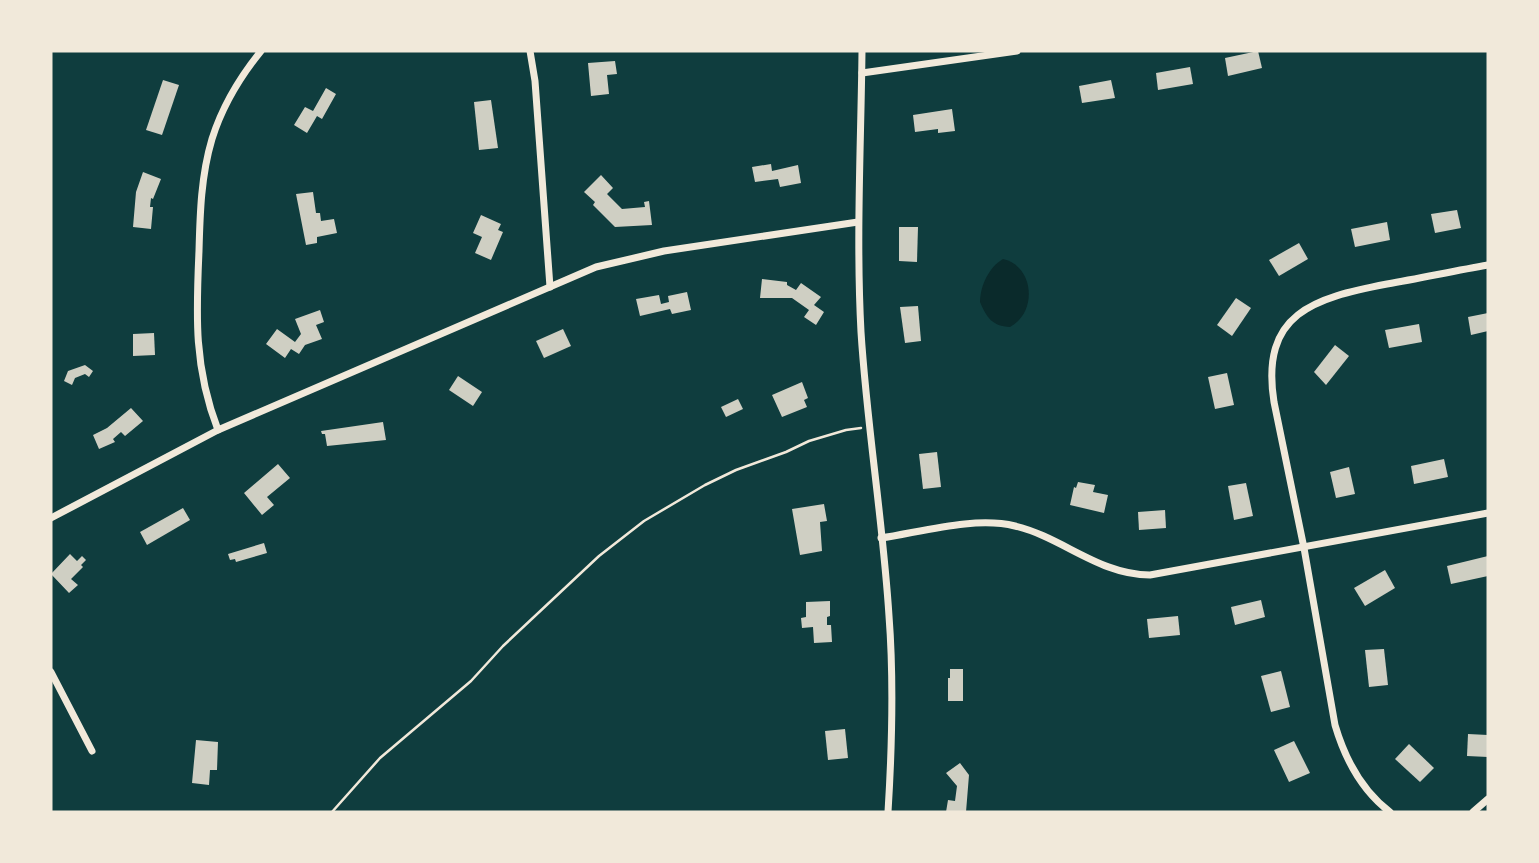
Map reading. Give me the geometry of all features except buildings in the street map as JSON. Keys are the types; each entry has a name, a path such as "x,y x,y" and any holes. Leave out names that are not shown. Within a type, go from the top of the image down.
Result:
{"street":[{"path":"218,430 209,406 197,347 196,284 203,181 207,157 219,120 239,81 261,51"},
{"path":"530,51 538,112 550,287"},
{"path":"862,51 858,222 861,330 891,653 888,812"},
{"path":"862,73 1017,51"},
{"path":"51,518 218,430 615,261 664,251 858,222"},
{"path":"1390,812 1364,786 1340,743 1272,386 1273,356 1287,326 1300,312 1332,296 1488,265"},
{"path":"881,538 974,524 1015,526 1118,571 1134,575 1167,573 1488,513"},
{"path":"51,672 92,751"},
{"path":"1473,812 1488,799"}],"path":[{"path":"332,812 380,758 471,681 503,646 599,556 644,521 736,470 827,435 869,427"}],"water":[{"path":"1003,259 1021,270 1029,290 1025,311 1010,327 991,320 980,302 986,278 993,267"}]}
